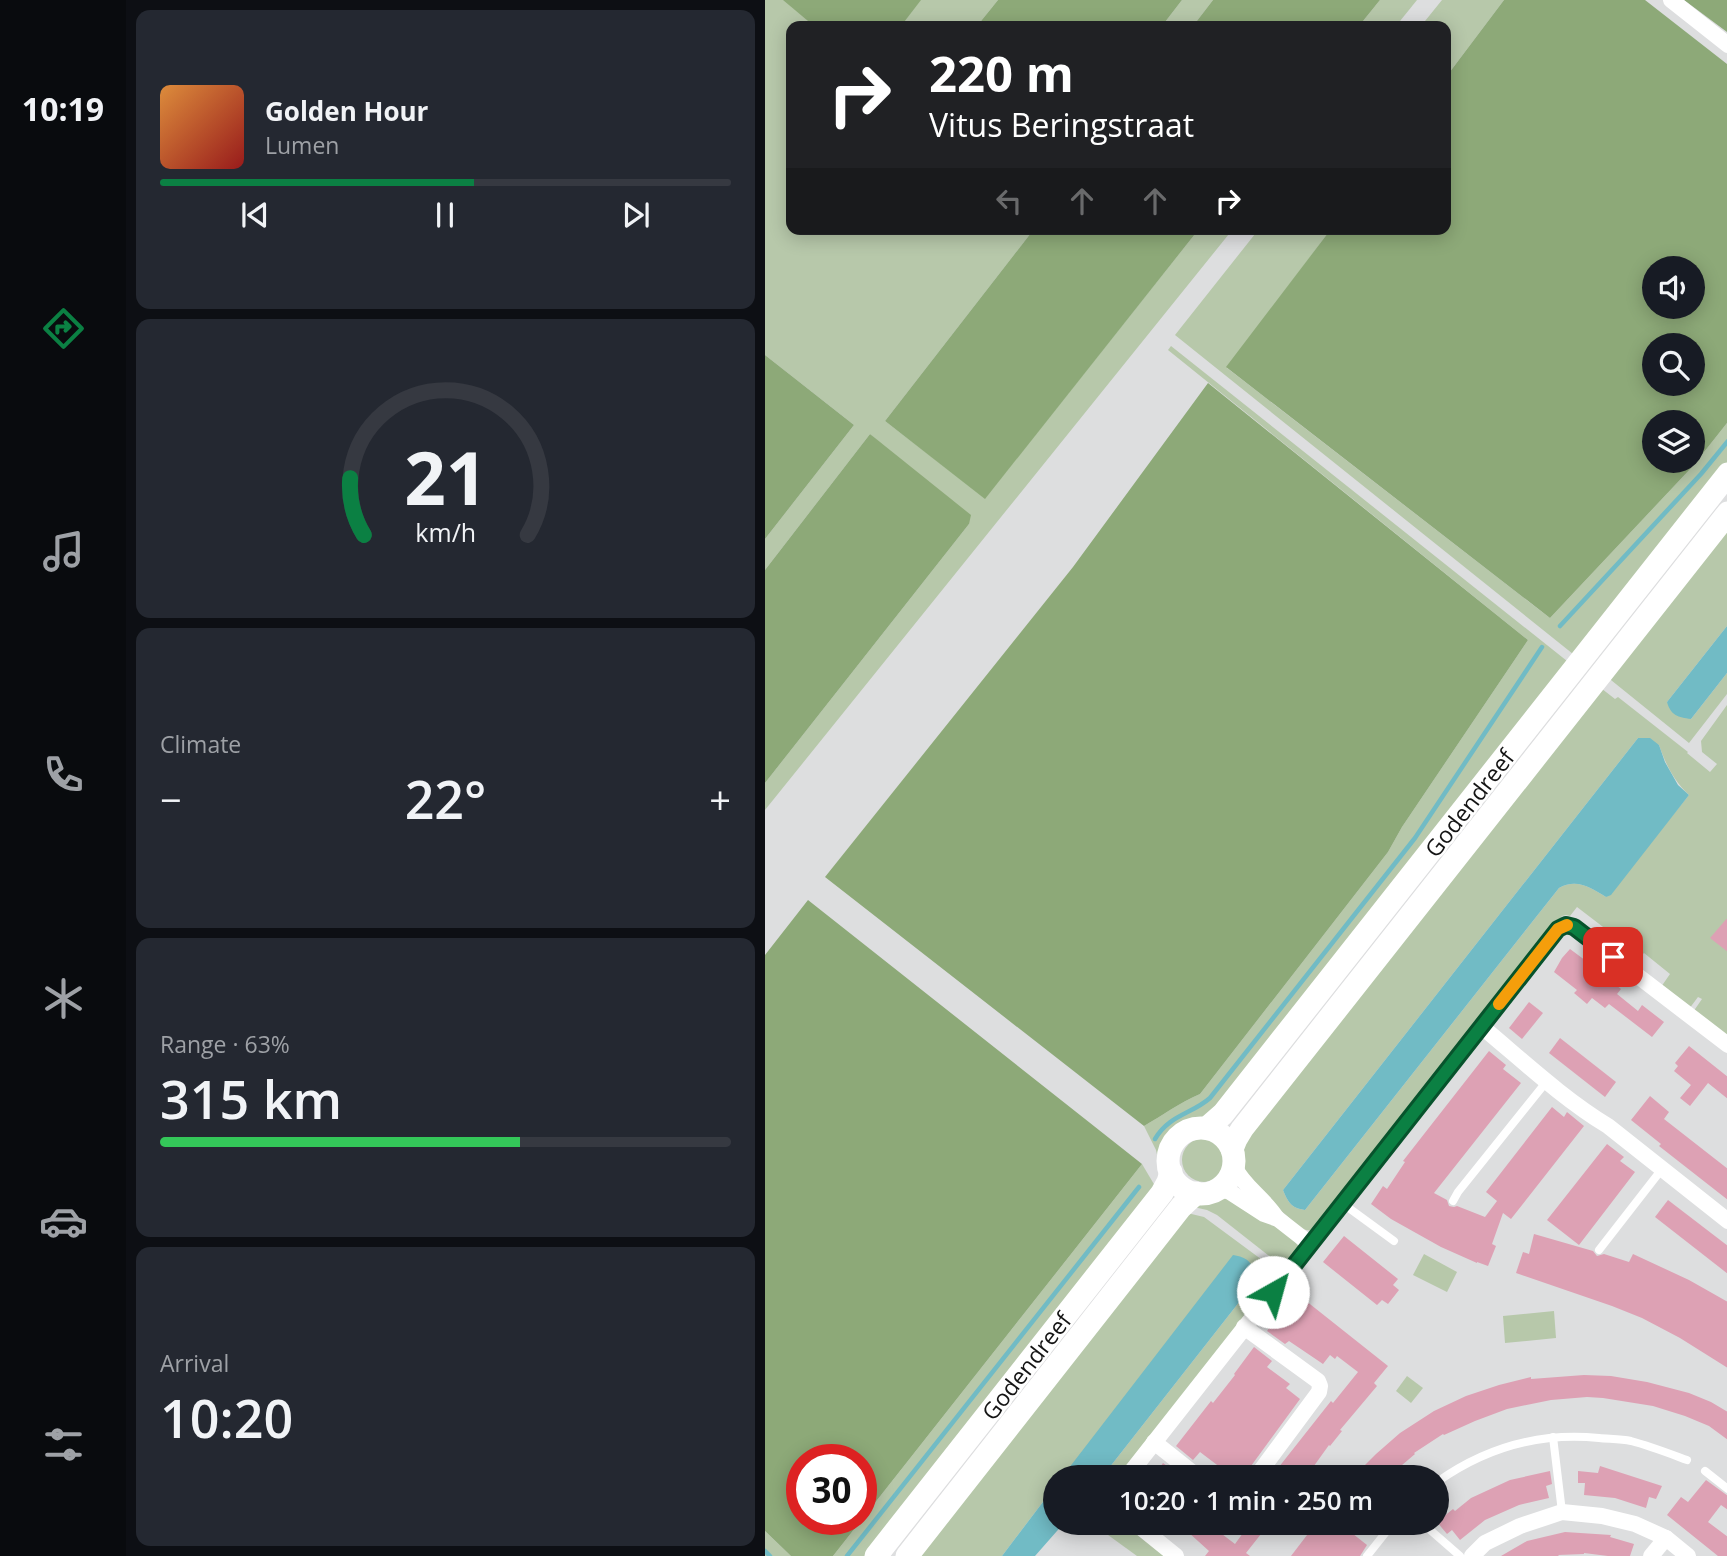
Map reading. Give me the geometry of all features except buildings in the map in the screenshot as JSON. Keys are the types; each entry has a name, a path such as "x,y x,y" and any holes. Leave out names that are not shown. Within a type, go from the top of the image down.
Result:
{"main road":[{"name":"Godendreef","path":"1207,1128 1223,1114 1727,474"},
{"name":"Godendreef","path":"1233,1157 1236,1139 1242,1129 1727,513"},
{"path":"1207,1128 1222,1135 1233,1157 1228,1180 1206,1192 1188,1191 1181,1186 1171,1172 1169,1156 1176,1140 1190,1130 1207,1128"},
{"name":"Godendreef","path":"876,1556 1162,1193 1171,1172"},
{"name":"Godendreef","path":"907,1556 1181,1207 1206,1192"}],"street":[{"path":"1671,0 1727,45"},
{"path":"1136,1465 1558,929 1566,925 1574,927 1727,1045"},
{"path":"1481,1026 1547,1081 1727,1221"},
{"path":"1233,1157 1241,1179 1269,1206 1278,1219 1310,1244"},
{"path":"1206,1192 1225,1190 1264,1214 1278,1219"},
{"path":"1244,1327 1317,1381 1320,1386 1319,1392 1265,1465"},
{"path":"1154,1442 1183,1465"},
{"path":"1471,1556 1485,1543 1520,1525 1562,1512 1602,1516 1635,1524 1666,1538 1688,1556"},
{"path":"1150,1535 1176,1556"},
{"path":"1651,1556 1666,1538"}],"lane":[{"path":"1453,1201 1547,1081"},
{"path":"1599,1250 1662,1169"},
{"path":"1342,1203 1394,1241"},
{"path":"1449,1474 1496,1450 1526,1441 1574,1435 1629,1440 1687,1460"},
{"path":"1553,1437 1562,1512"},
{"path":"1705,1471 1727,1489"},
{"path":"1368,1556 1384,1535"},
{"path":"1436,1535 1460,1556"}],"green space":[{"path":"765,0 998,0 981,21 786,21 786,235 1029,235 885,421 985,498 1194,235 1228,235 765,810 765,783 969,524 870,434 765,570 765,539 854,425 765,355"},
{"path":"783,0 921,0 905,21 808,21"},
{"path":"998,0 1182,0 1166,21 981,21"},
{"path":"1182,0 1213,0 1197,21 1166,21"},
{"path":"1213,0 1380,0 1363,21 1197,21"},
{"path":"1380,0 1417,0 1400,21 1363,21"},
{"path":"1442,0 1504,0 1451,70 1451,21 1425,21"},
{"path":"1504,0 1645,0 1727,64 1727,423 1705,451 1705,410 1642,410 1642,473 1686,473 1550,618 1226,367 1326,235 1451,235 1451,70"},
{"path":"1684,0 1727,0 1727,32"},
{"path":"1029,235 1194,235 985,499 885,421"},
{"path":"1254,235 1327,235 1227,368 1550,618 1686,473 1705,473 1705,451 1727,423 1727,466 1578,658 1175,335"},
{"path":"1171,346 1572,665 1203,1121 1189,1124 1172,1136 1165,1148 1162,1178 1156,1150 1144,1126 1200,1094 1388,852 1528,640 1168,350"},
{"path":"765,355 854,425 765,539"},
{"path":"1208,383 1528,640 1388,852 1200,1094 1144,1126 825,877 1073,567"},
{"path":"870,434 971,515 969,524 765,783 765,570"},
{"path":"1727,521 1727,626 1667,702 1691,719 1727,673 1727,694 1689,743 1606,676"},
{"path":"1597,685 1615,699 1618,697 1710,772 1717,764 1702,752 1701,741 1727,705 1727,1039 1693,1012 1702,999 1698,997 1689,1009 1661,987 1670,974 1644,953 1641,956 1577,907 1570,916 1562,916 1318,1228 1312,1231 1301,1229 1256,1186 1245,1170 1243,1145","holes":["1638,738 1659,745 1671,772 1689,795 1606,897 1578,884 1559,888 1305,1210 1293,1206 1283,1190"]},
{"path":"808,900 1142,1164 877,1500 877,1444 786,1444 786,1535 850,1535 833,1556 791,1556 765,1531 765,955"},
{"path":"1204,1138 1213,1139 1220,1144 1225,1151 1225,1169 1220,1176 1213,1181 1204,1182 1195,1181 1188,1176 1183,1169 1182,1160 1183,1151 1188,1144 1195,1139"},
{"path":"1142,1164 1158,1191 873,1556 833,1556 850,1535 877,1535 877,1500"},
{"path":"1224,1195 1292,1237 1299,1247 1286,1267 1217,1215 1189,1206 1202,1199"},
{"path":"1183,1212 1204,1217 1281,1274 1131,1465 1111,1465 1258,1278 1074,1465 1043,1465 1043,1502 1002,1556 913,1556"},
{"path":"1424,1254 1457,1272 1447,1292 1413,1275"},
{"path":"1554,1311 1556,1338 1505,1343 1503,1316"},
{"path":"1407,1376 1423,1388 1411,1403 1396,1391"},
{"path":"765,1531 791,1556 765,1556"},
{"path":"1108,1535 1141,1535 1168,1556 1137,1556"}],"water":[{"path":"1727,626 1727,673 1691,719 1676,715 1667,702"},
{"path":"1638,738 1650,738 1659,745 1678,785 1689,795 1611,895 1606,897 1578,884 1559,888 1305,1210 1293,1206 1283,1190"},
{"path":"1233,1255 1249,1262 1258,1278 1111,1465 1071,1465"},
{"path":"1043,1502 1043,1535 1053,1535 1035,1556 1002,1556"}],"waterway":[{"path":"1560,626 1701,474 1728,441"},
{"path":"1155,1139 1167,1125 1210,1098 1415,838 1542,647"},
{"path":"847,1556 1139,1187"},
{"path":"765,1551 770,1556"}],"slow traffic":[{"path":"1499,1004 1558,929 1567,925"}],"route":[{"path":"1273,1292 1558,929 1566,925 1574,927 1613,957"}]}
